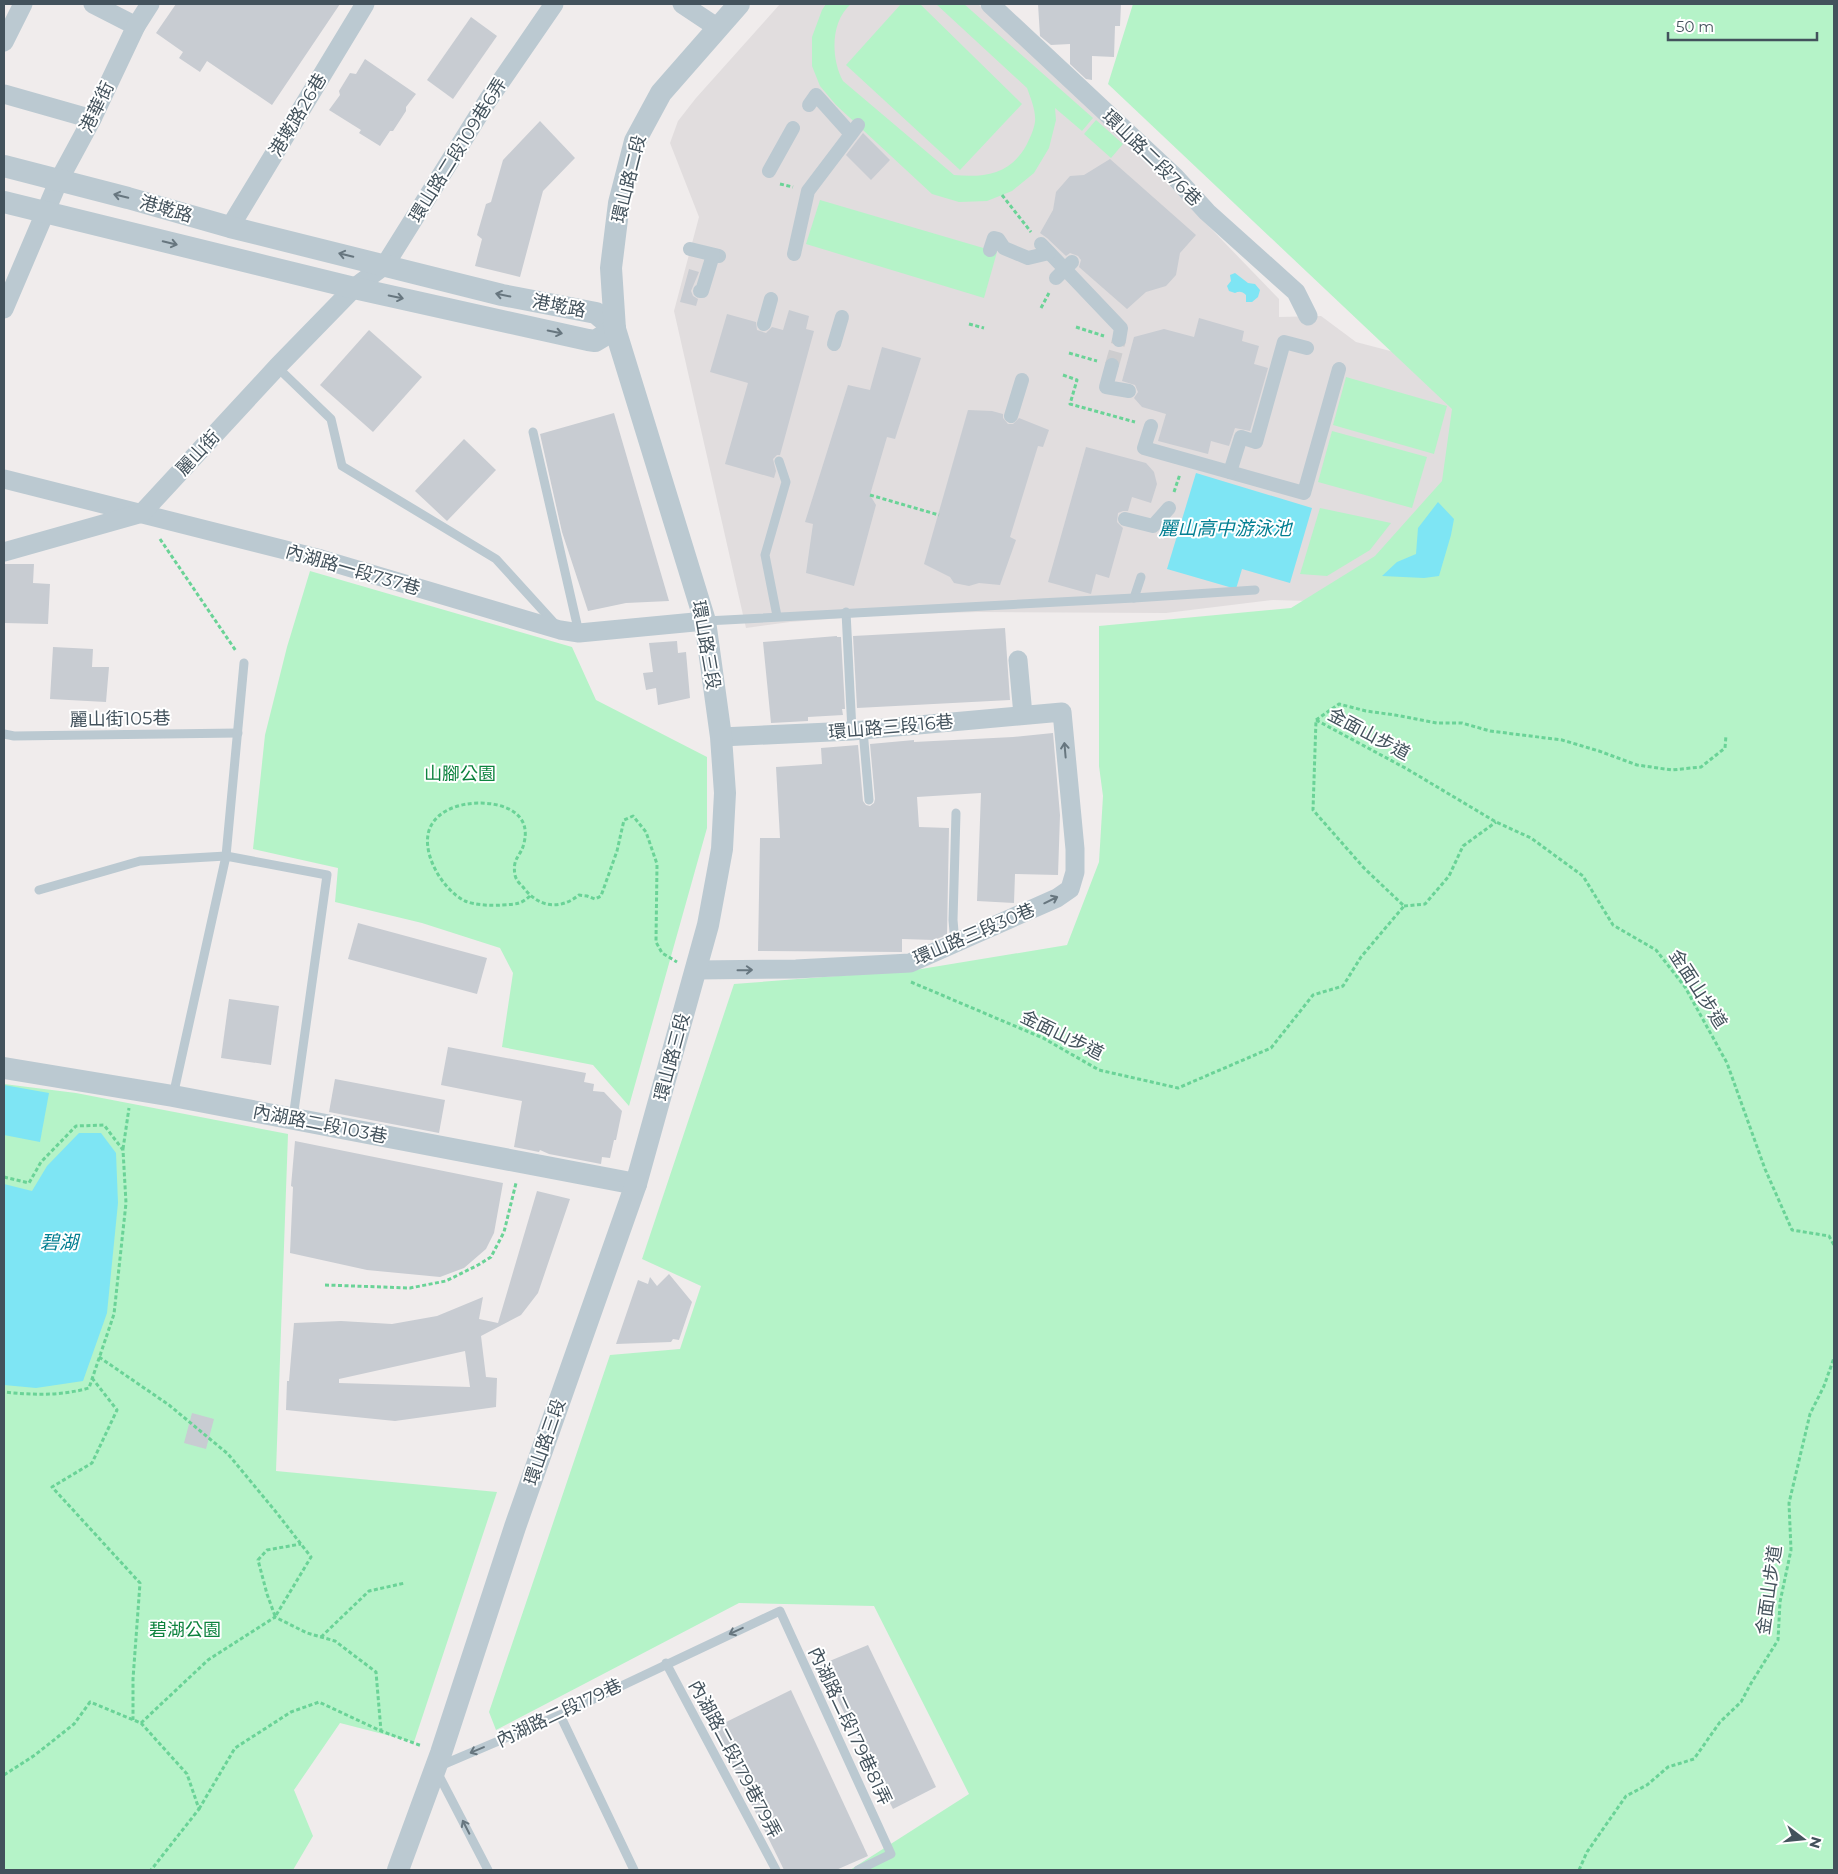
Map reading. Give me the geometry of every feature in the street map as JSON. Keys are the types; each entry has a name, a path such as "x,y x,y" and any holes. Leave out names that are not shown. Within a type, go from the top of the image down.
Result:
{"street":[{"path":"4,42 23,4"},
{"path":"93,4 136,26"},
{"name":"港華街","path":"4,309 59,180 92,120 136,26 150,4"},
{"name":"港墘路26巷","path":"230,227 365,4"},
{"name":"環山路二段109巷6弄","path":"354,288 385,265 488,100 554,4"},
{"path":"682,4 718,28"},
{"name":"環山路二段","path":"614,329 611,268 619,203 635,141 661,92 739,4"},
{"name":"環山路二段76巷","path":"990,4 1175,176 1208,212 1296,292 1308,316"},
{"path":"4,94 92,120"},
{"path":"794,254 808,192 855,130 816,95 809,105"},
{"path":"769,170 793,128"},
{"name":"港墘路","path":"4,166 230,227 502,295 596,313 614,329 595,341 354,288 4,202"},
{"path":"990,250 994,238 998,239 1004,248 1028,258 1045,249 1121,328 1119,340"},
{"path":"690,249 716,256 702,291 700,291"},
{"name":"麗山街","path":"142,513 277,367 354,288"},
{"path":"764,324 771,298"},
{"path":"834,344 842,317"},
{"name":"環山路三段","path":"438,1761 515,1527 636,1184 708,925 722,849 725,793 721,737 706,621 614,329"},
{"path":"1230,472 1241,437 1256,442 1284,342 1307,348"},
{"path":"1112,365 1106,387 1129,391"},
{"path":"1150,426 1144,448 1304,493 1339,370"},
{"path":"1011,416 1022,380"},
{"name":"內湖路一段737巷","path":"4,479 321,559 560,630 579,632 706,621"},
{"path":"1125,519 1153,526 1169,508"},
{"path":"4,552 142,513"},
{"path":"1018,660 1023,715"},
{"name":"環山路三段16巷","path":"721,737 858,730 1062,712"},
{"name":"環山路三段30巷","path":"696,970 796,969 910,963 1056,898 1070,889 1075,872 1075,849 1062,712"},
{"name":"內湖路二段103巷","path":"4,1068 173,1096 636,1184"},
{"path":"398,1870 438,1761"}],"lane":[{"path":"277,367 331,419 342,466 496,559 560,630"},
{"path":"533,432 579,632"},
{"path":"777,616 765,555 786,482 778,461"},
{"path":"1134,598 1141,577"},
{"path":"706,621 1255,590"},
{"path":"846,612 858,730 869,800"},
{"path":"173,1096 226,856 244,663"},
{"name":"麗山街105巷","path":"4,734 14,736 238,733"},
{"path":"955,943 953,920 956,813"},
{"path":"39,890 140,860 226,856 327,875 293,1119"},
{"name":"內湖路二段179巷","path":"438,1761 560,1714 780,1610"},
{"name":"內湖路二段179巷81弄","path":"780,1610 891,1854 858,1870"},
{"name":"內湖路二段179巷79弄","path":"666,1663 776,1870"},
{"path":"560,1714 634,1870"},
{"path":"438,1761 488,1870"}],"path":[{"path":"1002,195 1045,249"},
{"path":"969,324 984,328"},
{"path":"1076,327 1119,340"},
{"path":"1069,353 1112,365"},
{"path":"1063,376 1077,380 1070,404 1150,426"},
{"path":"1169,508 1184,459"},
{"path":"870,495 939,515"},
{"path":"142,513 244,663"},
{"path":"1316,720 1339,704 1366,711 1437,723 1462,723 1490,731 1562,740 1637,765 1672,770 1702,767 1725,748 1726,735"},
{"name":"金面山步道","path":"906,980 1043,1038 1099,1070 1178,1088 1271,1048 1314,995 1343,986 1361,957 1404,906 1364,868 1313,810 1316,720 1407,769 1496,822 1531,838 1583,876 1613,925 1656,950 1685,987 1727,1063 1765,1169 1792,1230"},
{"path":"530,896 522,903 494,906 465,901 448,889 433,866 428,853 428,834 431,825 439,816 452,808 475,803 498,804 520,816 524,828 524,843 515,860 516,877 530,896 544,904 559,906 569,903 579,895 595,899 602,896 617,851 624,820 633,816 646,832 657,864 656,942 662,953 669,958 696,970"},
{"path":"1404,906 1424,904 1449,876 1463,846 1496,822"},
{"path":"4,1392 36,1395 73,1392 89,1388 114,1314 126,1203 123,1150 132,1089"},
{"path":"4,1177 28,1183 41,1162 76,1126 104,1125 123,1150"},
{"path":"325,1285 410,1288 446,1281 491,1258 504,1232 521,1162"},
{"path":"1792,1230 1834,1235"},
{"path":"1792,1230 1828,1236 1834,1245"},
{"path":"99,1357 169,1405 228,1454 311,1557 275,1617 208,1660 140,1723"},
{"name":"金面山步道","path":"1579,1870 1587,1852 1626,1796 1647,1784 1668,1767 1694,1759 1720,1722 1741,1702 1778,1640 1780,1602 1791,1550 1788,1503 1810,1414 1824,1386 1834,1358"},
{"path":"92,1378 116,1410 92,1463 52,1487 140,1583 133,1679 133,1720"},
{"path":"301,1544 266,1550 258,1560 275,1617 307,1633 335,1641 376,1672 381,1731"},
{"path":"321,1637 369,1591 405,1582"},
{"path":"4,1775 35,1755 74,1724 90,1702 140,1723 186,1774 199,1809"},
{"path":"151,1870 199,1809 235,1748 291,1712 318,1702 381,1731 438,1761"}],"shaded area":[{"path":"780,4 978,4 1138,153 1279,299 1279,317 1321,316 1356,342 1417,358 1479,385 1420,604 1273,600 1166,613 978,612 882,615 790,622 746,628 674,311 699,217 670,143 678,121 696,98"}],"green space":[{"path":"826,4 851,4 844,12 836,30 836,62 843,81 954,175 976,176 987,174 1005,168 1013,162 1027,144 1034,125 1035,114 1027,88 936,4 964,4 1093,118 1082,131 1055,108 1056,120 1049,148 1034,173 1012,191 987,201 959,202 932,194 836,105 820,86 812,66 812,37"},
{"path":"901,4 920,4 1022,104 960,170 846,65"},
{"path":"1133,4 1834,4 1834,1870 850,1870 969,1794 874,1606 739,1603 496,1730 489,1712 610,1355 680,1349 701,1286 642,1259 734,984 915,970 1067,945 1099,862 1103,796 1099,766 1099,626 1291,608 1375,556 1442,481 1452,409 1108,84"},
{"path":"1096,120 1123,144 1111,158 1084,134"},
{"path":"820,200 997,252 984,298 806,244"},
{"path":"1346,377 1447,406 1434,454 1333,425"},
{"path":"1332,431 1427,457 1412,508 1318,482"},
{"path":"1320,508 1391,523 1370,550 1327,576 1300,574"},
{"name":"山腳公園","path":"310,571 572,647 596,700 707,757 707,828 629,1106 593,1065 502,1047 513,973 500,948 422,923 335,902 338,868 253,849 265,735 287,647"},
{"name":"碧湖公園","path":"4,1084 76,1093 288,1134 276,1471 497,1492 414,1742 340,1723 294,1790 313,1836 293,1870 4,1870"}],"water":[{"path":"1235,273 1248,283 1255,284 1260,290 1258,297 1252,302 1246,302 1246,295 1243,293 1229,291 1227,286 1231,281 1230,275"},
{"name":"麗山高中游泳池","path":"1196,473 1312,508 1290,583 1242,569 1236,589 1167,569"},
{"path":"1438,502 1454,519 1439,576 1424,578 1382,576 1397,562 1416,554 1418,528"},
{"path":"4,1085 49,1093 40,1142 4,1135"},
{"name":"碧湖","path":"79,1133 101,1133 116,1153 118,1203 107,1313 83,1381 36,1388 4,1385 4,1184 32,1191 47,1166"}],"building":[{"path":"176,4 340,4 272,105 207,61 200,72 179,58 183,52 156,33"},
{"path":"1038,4 1121,4 1120,26 1115,26 1114,57 1092,56 1092,80 1086,79 1070,64 1070,44 1051,45 1040,36"},
{"path":"471,17 497,36 453,99 427,80"},
{"path":"365,59 416,94 406,107 406,111 393,131 390,131 380,146 359,133 361,130 329,110 340,95 339,91 350,73 356,74"},
{"path":"540,121 575,158 543,191 520,277 475,266 482,239 477,235 486,204 491,202 503,160"},
{"path":"863,133 890,160 871,180 846,155"},
{"path":"1110,159 1196,235 1180,253 1176,275 1166,286 1146,292 1127,309 1079,267 1081,260 1078,256 1070,253 1066,256 1040,233 1053,210 1056,192 1070,176 1084,175"},
{"path":"689,269 699,272 691,291 693,296 698,299 696,306 680,302"},
{"path":"789,310 809,316 806,329 814,331 780,455 773,459 776,471 774,478 725,464 748,383 710,372 727,314 756,322 757,330 766,333 772,327 783,330"},
{"path":"1199,318 1244,331 1242,341 1259,346 1254,364 1268,368 1250,431 1235,428 1229,446 1211,441 1208,454 1158,441 1166,414 1142,407 1134,398 1138,392 1135,385 1122,381 1134,337 1164,329 1194,337"},
{"path":"369,330 422,377 373,432 320,385"},
{"path":"882,347 921,358 895,439 887,437 870,495 876,505 854,586 806,573 813,524 805,522 848,385 870,390"},
{"path":"968,410 992,411 1003,414 1003,418 1008,424 1013,424 1019,418 1049,430 1043,447 1038,446 1010,537 1016,540 1000,585 979,583 969,586 954,583 950,577 924,564"},
{"path":"614,413 669,601 626,603 588,611 562,532 540,434"},
{"path":"464,439 496,470 447,521 415,491"},
{"path":"1086,447 1146,463 1154,472 1157,484 1151,503 1132,497 1128,511 1118,513 1117,522 1123,528 1109,578 1096,574 1091,594 1048,582"},
{"path":"4,564 34,564 33,583 50,584 48,624 4,623"},
{"path":"1005,628 1010,700 857,708 853,636"},
{"path":"841,637 845,709 842,709 843,715 808,717 808,721 771,723 763,642"},
{"path":"677,641 678,653 686,652 690,698 658,705 656,688 646,690 643,673 653,672 649,643"},
{"path":"53,647 93,649 92,667 109,667 106,702 50,699"},
{"path":"1053,733 1060,815 1058,875 1015,874 1014,903 977,901 981,793 917,797 919,827 949,828 947,935 934,940 902,939 902,952 758,951 760,838 780,838 776,767 822,764 821,748 858,745 863,801 866,805 870,806 874,803 875,799 870,744 914,740 914,742 1013,737"},
{"path":"358,923 487,958 477,994 348,959"},
{"path":"229,999 279,1006 271,1065 221,1058"},
{"path":"448,1047 586,1073 584,1082 594,1084 593,1091 604,1092 622,1111 610,1158 602,1157 601,1164 549,1154 540,1150 539,1152 514,1147 522,1101 441,1085"},
{"path":"335,1079 445,1100 439,1133 329,1112"},
{"path":"295,1141 503,1183 494,1233 486,1249 464,1268 440,1277 367,1270 290,1253 293,1187 291,1186"},
{"path":"537,1191 570,1199 538,1293 521,1315 481,1336 486,1377 497,1378 496,1407 395,1421 286,1410 287,1381 289,1381 294,1323 341,1321 392,1324 437,1316 483,1297 479,1319 498,1323","holes":["465,1351 470,1387 339,1383 339,1379"]},
{"path":"669,1274 692,1302 679,1340 616,1344 638,1280 648,1284 650,1277 657,1286"},
{"path":"192,1413 214,1419 206,1449 184,1443"},
{"path":"868,1645 936,1787 893,1809 820,1665"},
{"path":"791,1690 868,1856 836,1870 784,1870 714,1728"}],"tunnel":[{"path":"1112,365 1119,340"}]}
